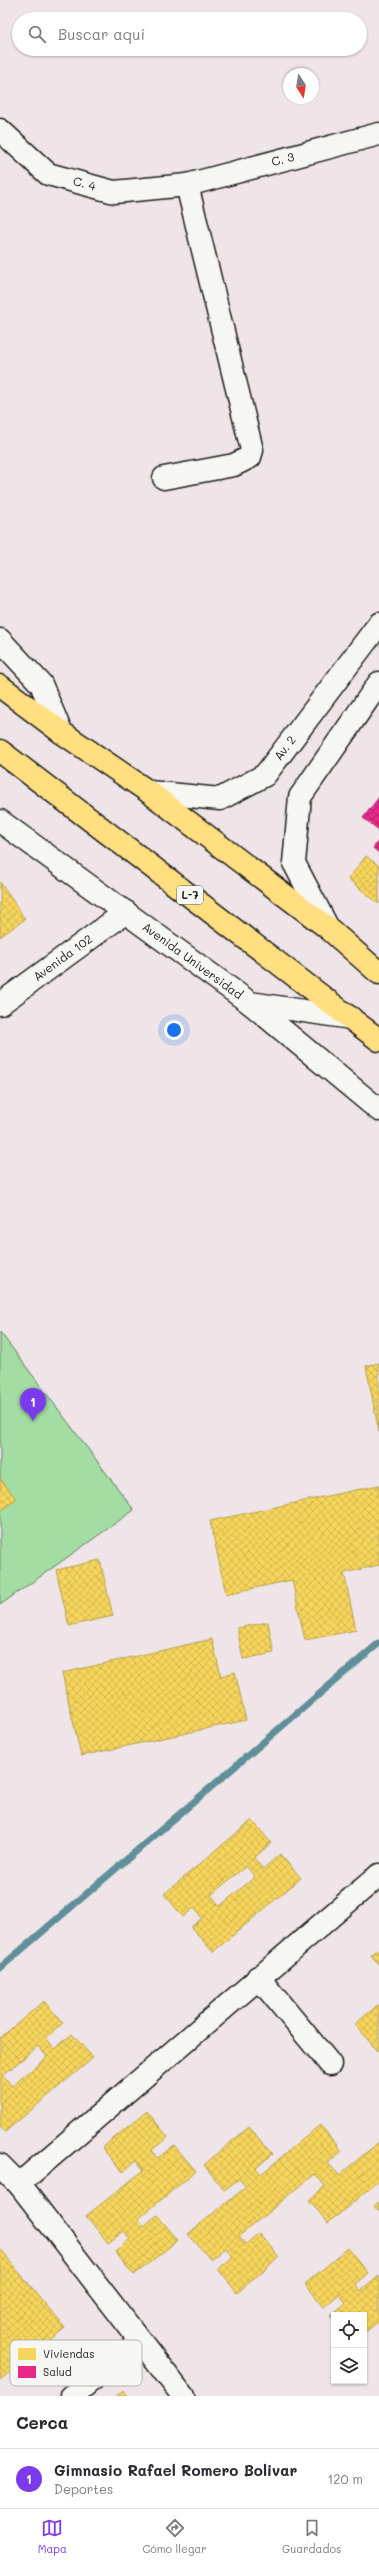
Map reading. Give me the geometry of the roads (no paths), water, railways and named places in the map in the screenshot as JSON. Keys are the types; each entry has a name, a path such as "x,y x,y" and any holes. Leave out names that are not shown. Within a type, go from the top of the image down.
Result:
{"main road":[{"path":"0,686 61,732 149,792 328,928 379,973"},
{"name":"L-7","path":"0,752 379,1040"}],"street":[{"name":"C. 4","path":"0,130 48,174 114,192 187,185"},
{"name":"C. 3","path":"187,185 379,134"},
{"path":"164,478 234,465 250,457 252,450 187,185"},
{"name":"Av. 2","path":"149,792 220,799 265,775 379,624"},
{"path":"0,640 41,684 61,732"},
{"path":"328,928 294,863 300,797 379,683"},
{"name":"Avenida Universidad","path":"0,822 250,1003 379,1110"},
{"name":"Avenida 102","path":"0,1004 126,912"},
{"path":"250,1003 351,1018"},
{"path":"19,2184 379,1875"},
{"path":"258,1978 330,2064"},
{"path":"0,2165 19,2184 139,2340"},
{"path":"142,2344 183,2396"},
{"path":"72,2396 84,2386"}],"waterway":[{"path":"0,1968 379,1643"}],"place":[{"name":"Gimnasio Rafael Romero Bolivar","path":"33,1421"}]}
